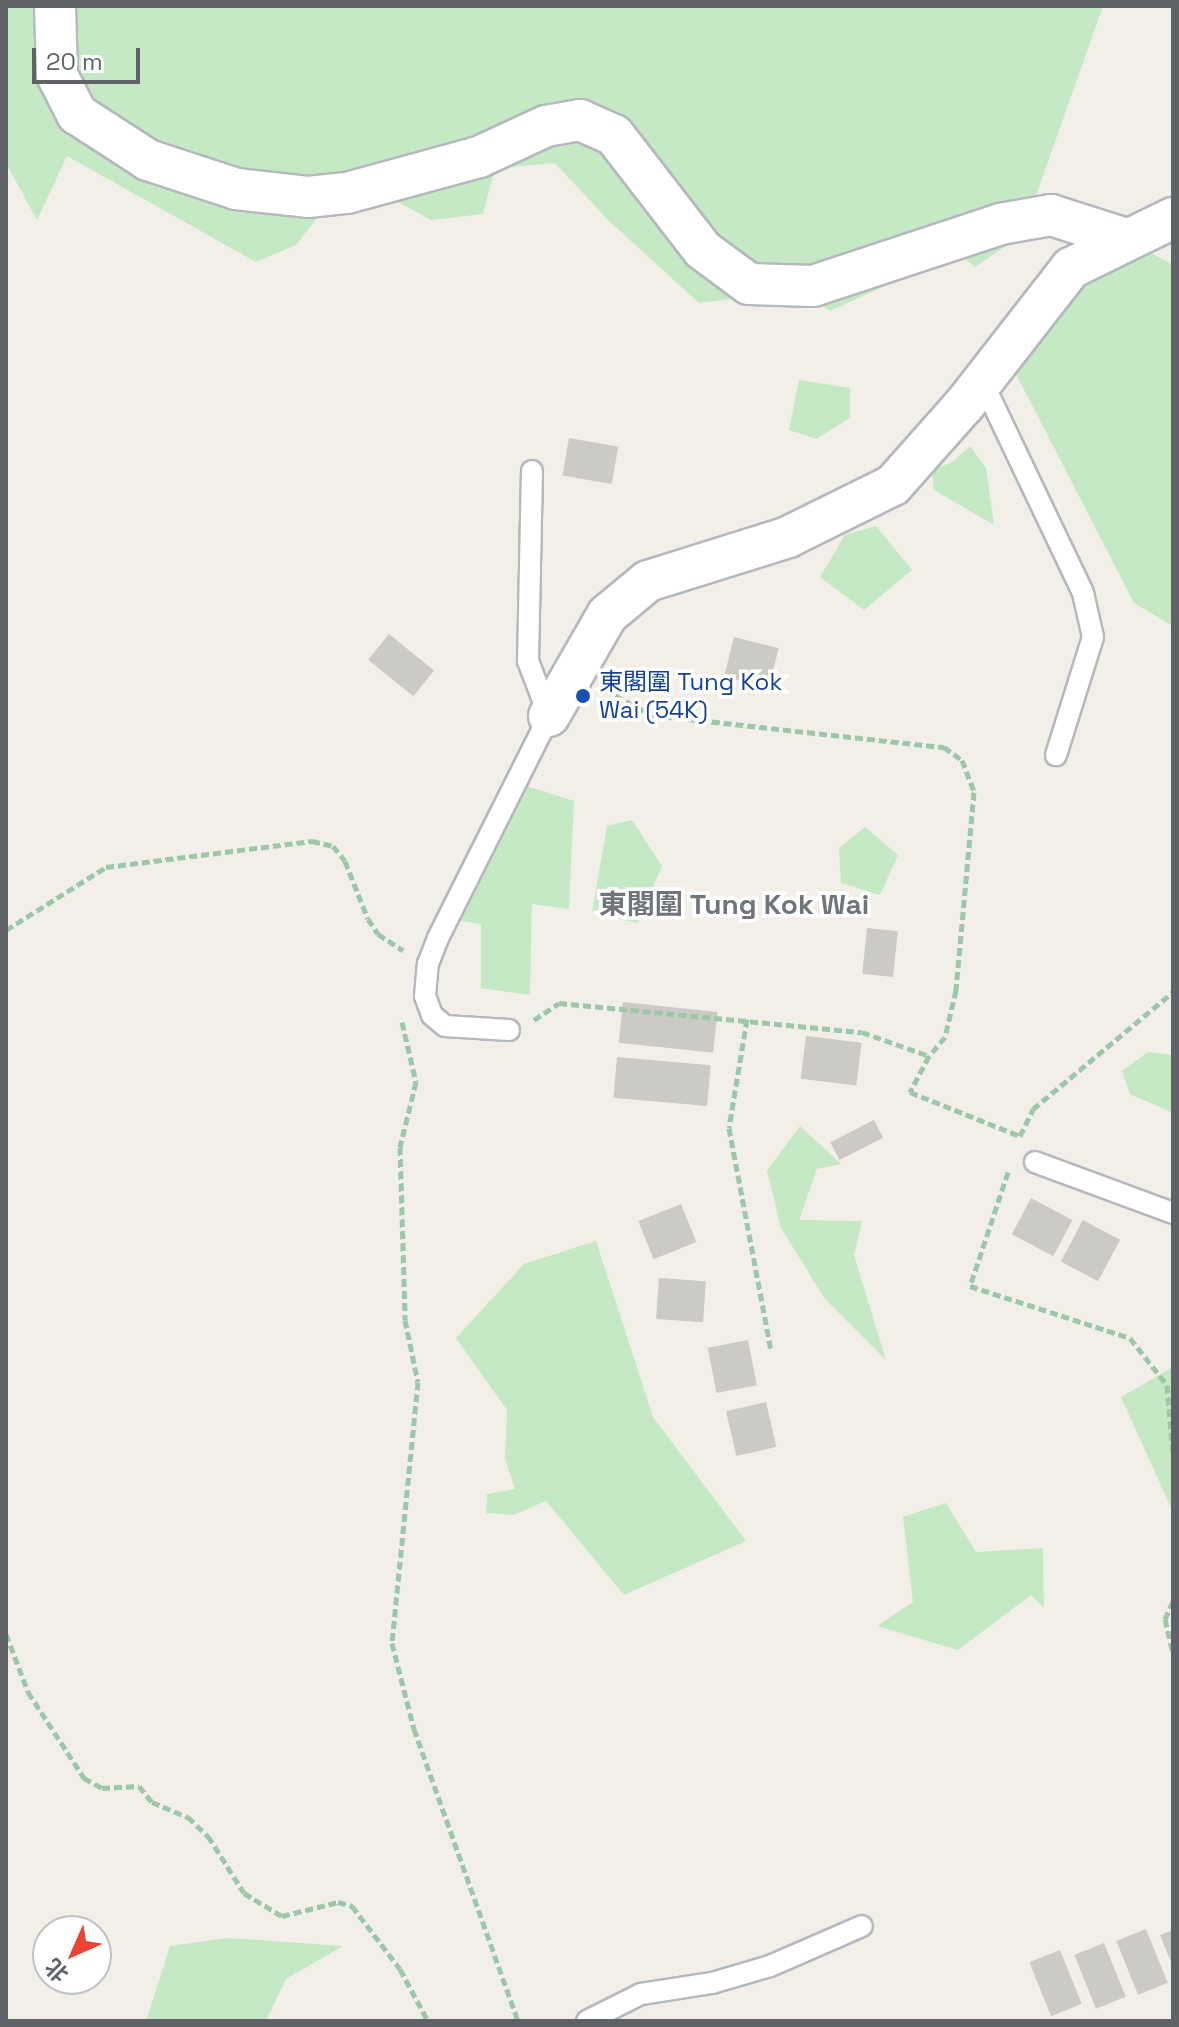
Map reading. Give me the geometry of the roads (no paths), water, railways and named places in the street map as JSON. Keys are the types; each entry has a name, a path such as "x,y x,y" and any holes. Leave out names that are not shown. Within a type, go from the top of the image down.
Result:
{"street":[{"path":"55,6 57,75 77,114 148,160 236,189 308,197 347,193 479,157 546,126 580,120 614,135 703,250 749,284 813,286 1000,224 1051,215 1123,238"},
{"path":"549,716 607,615 648,581 788,537 893,485 982,381 1071,268 1123,238 1163,227 1173,218"}],"lane":[{"path":"982,381 1083,593 1093,637 1056,755"},
{"path":"509,1030 445,1026 432,1015 425,996 428,964 549,716 528,661 532,471"},
{"path":"1035,1162 1173,1213"},
{"path":"587,2021 641,1994 712,1983 770,1966 862,1926"}],"place":[{"name":"東閣圍 Tung Kok Wai (54K)","path":"583,696"}],"district":[{"name":"東閣圍 Tung Kok Wai","path":"734,904"}]}
